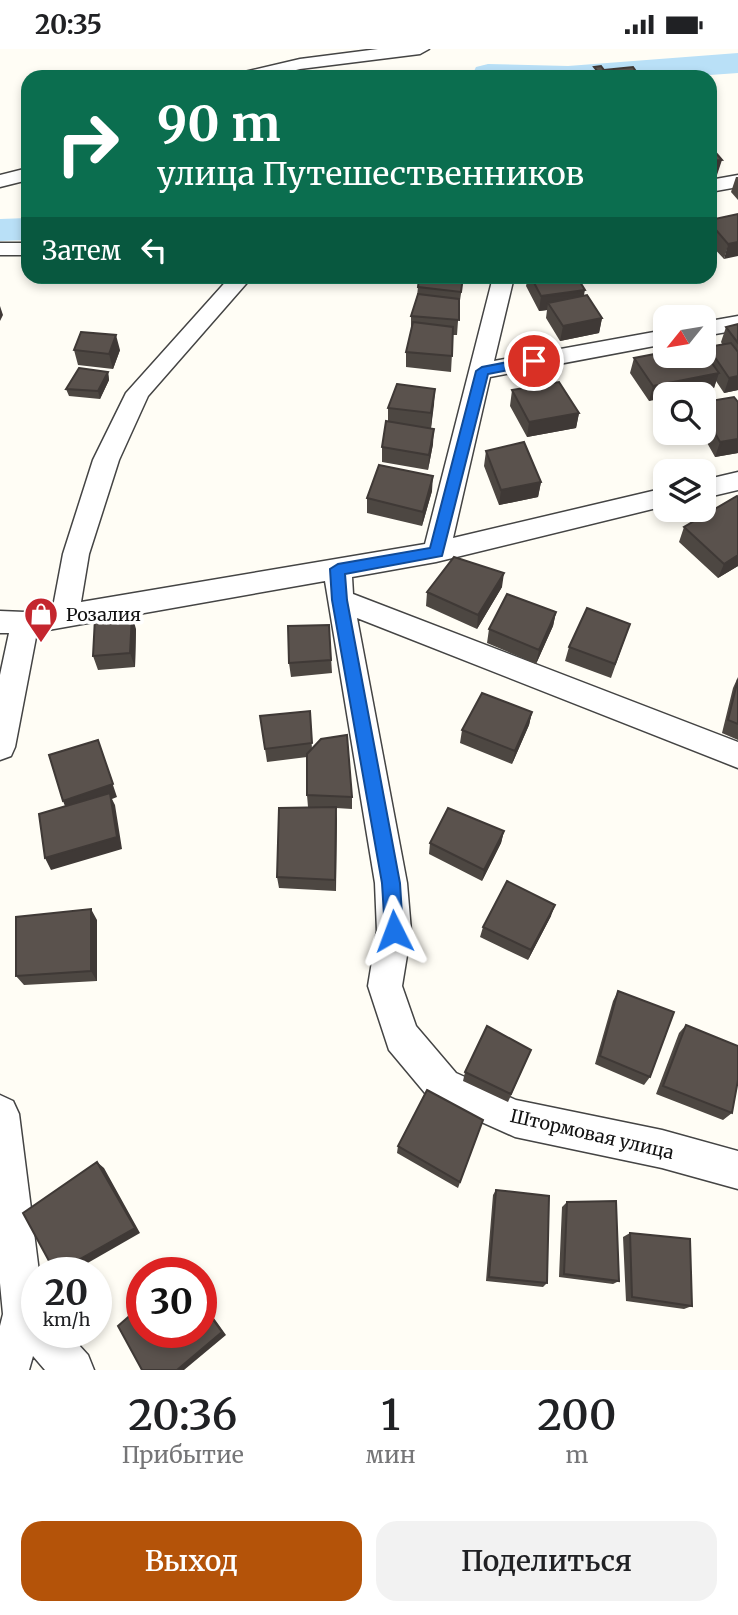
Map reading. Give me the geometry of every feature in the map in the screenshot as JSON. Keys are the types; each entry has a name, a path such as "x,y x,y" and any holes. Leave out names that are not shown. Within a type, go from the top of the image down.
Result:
{"street":[{"path":"275,70 300,64 420,49"},
{"path":"0,181 21,176"},
{"path":"717,185 738,181"},
{"path":"0,249 21,249"},
{"path":"65,617 76,554 106,460 138,393 235,284"},
{"path":"436,552 501,284"},
{"path":"716,327 738,323"},
{"path":"482,371 653,339"},
{"path":"716,486 738,481"},
{"path":"0,747 13,623 339,585 436,552 653,501"},
{"path":"339,585 738,755"},
{"name":"Штормовая улица","path":"339,585 391,883 394,931 385,986 402,1037 443,1086 515,1118 662,1149 738,1170"},
{"path":"0,1114 22,1257"},
{"path":"8,1370 21,1347"},
{"path":"53,1348 73,1370"}],"building":[{"path":"633,67 635,70 604,70"},
{"path":"738,214 738,242 728,244 717,231 717,218"},
{"path":"418,284 462,284 461,292 418,287"},
{"path":"535,284 581,284 585,290 541,296"},
{"path":"418,294 459,299 459,320 411,316"},
{"path":"587,295 602,318 563,326 548,303"},
{"path":"413,322 453,327 452,356 406,352"},
{"path":"738,324 738,343 726,327"},
{"path":"81,332 116,335 109,354 74,350"},
{"path":"731,343 738,352 738,376 729,378 716,359 716,346"},
{"path":"653,354 653,368 715,368 719,373 673,382 653,382 653,386 634,358"},
{"path":"79,368 108,372 98,391 66,389"},
{"path":"559,382 579,413 529,422 512,390"},
{"path":"397,384 435,389 431,413 388,408"},
{"path":"734,397 738,402 738,439 720,442 716,435 716,400"},
{"path":"386,421 434,429 429,455 382,447"},
{"path":"524,442 541,482 501,490 486,451"},
{"path":"379,465 433,476 423,512 367,498"},
{"path":"738,497 738,555 724,564 684,527 693,522 716,522 716,508"},
{"path":"454,557 504,573 478,615 427,592"},
{"path":"507,594 556,612 539,650 489,629"},
{"path":"587,608 630,624 615,664 569,647"},
{"path":"132,615 130,653 93,656 95,618"},
{"path":"329,625 331,660 289,663 288,626"},
{"path":"738,679 738,724 728,720"},
{"path":"482,693 532,712 515,751 462,730"},
{"path":"310,711 312,743 265,749 260,716"},
{"path":"347,735 352,797 307,795 307,754 321,739"},
{"path":"98,740 113,784 63,801 49,755"},
{"path":"110,793 117,837 45,858 39,814"},
{"path":"336,807 335,880 277,877 279,808"},
{"path":"448,808 504,831 484,870 430,843"},
{"path":"507,881 555,905 531,950 483,927"},
{"path":"91,909 91,971 16,976 16,917"},
{"path":"618,991 674,1012 650,1077 600,1056"},
{"path":"686,1025 738,1046 738,1080 732,1113 663,1086"},
{"path":"487,1026 531,1050 511,1094 465,1072"},
{"path":"427,1090 483,1120 460,1182 398,1146"},
{"path":"97,1162 135,1228 84,1257 47,1257 23,1213"},
{"path":"496,1190 549,1196 547,1283 489,1277"},
{"path":"616,1201 619,1281 564,1274 567,1202"},
{"path":"630,1233 690,1239 692,1306 632,1297"},
{"path":"126,1319 126,1341 118,1326"},
{"path":"130,1348 203,1348 177,1370 142,1370"}],"waterway":[{"path":"646,70 738,63"},
{"path":"0,230 21,229"}],"place":[{"name":"Розалия","path":"41,644"}],"route":[{"path":"394,931 391,883 340,600 338,569 436,552 482,371 534,361"}]}
